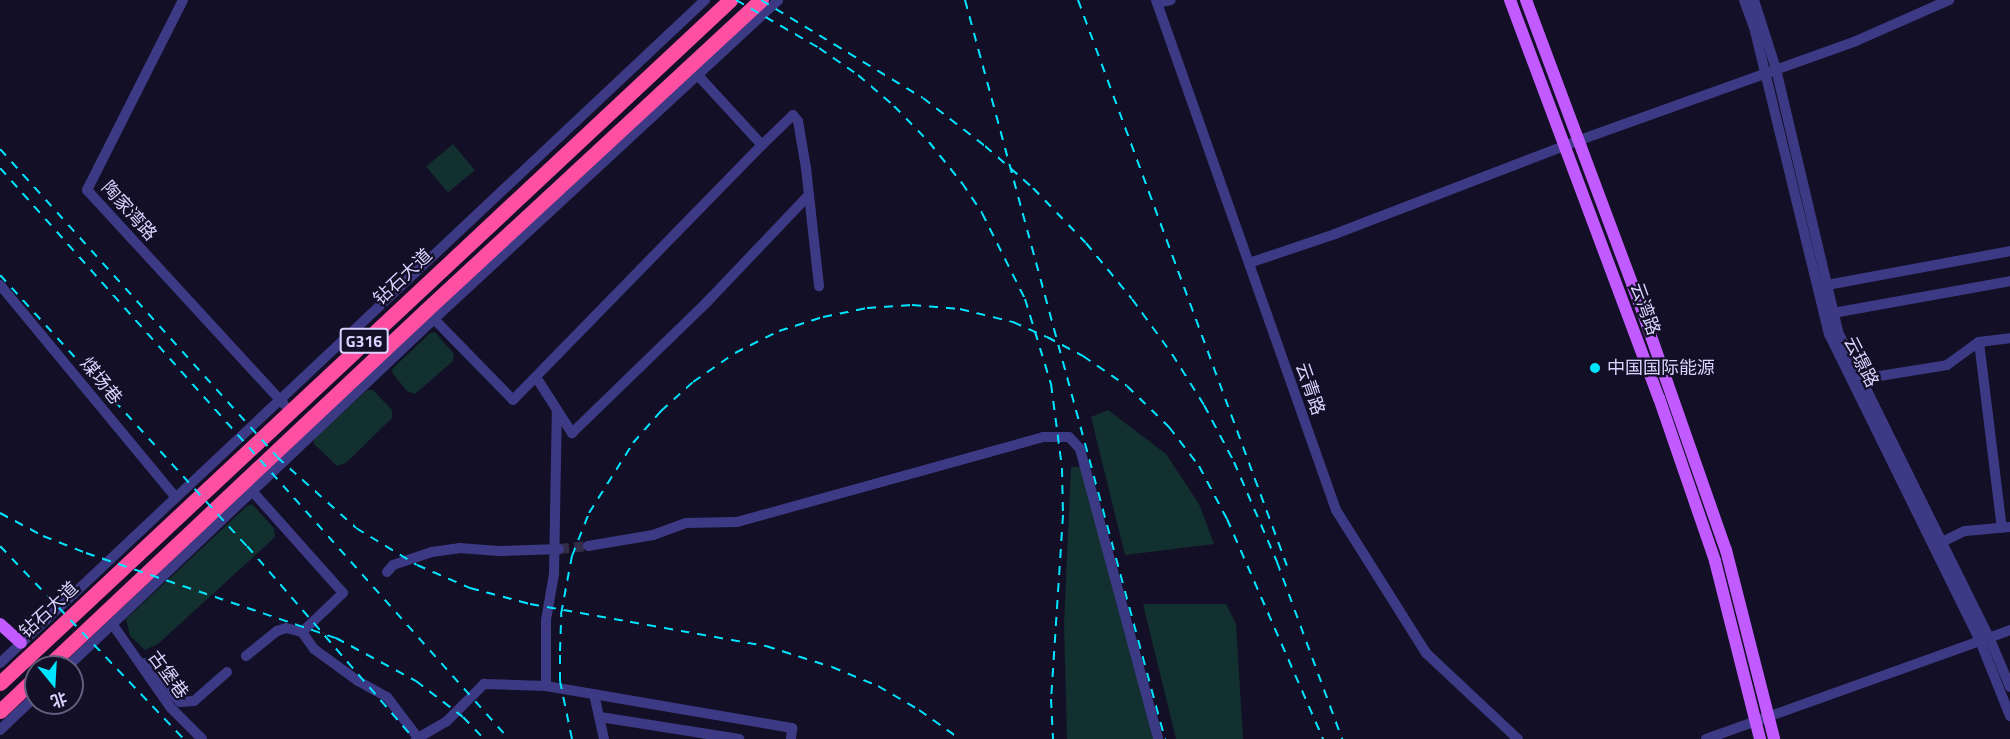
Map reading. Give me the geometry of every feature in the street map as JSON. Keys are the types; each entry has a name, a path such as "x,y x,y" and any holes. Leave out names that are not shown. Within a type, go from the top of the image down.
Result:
{"highway":[{"name":"钻石大道","path":"0,683 285,405 730,0"},
{"name":"G316","path":"60,655 693,70 761,0"},
{"path":"0,711 24,688"}],"main road":[{"name":"云湾路","path":"1510,0 1639,302 1726,550 1774,739"},
{"name":"云湾路","path":"1526,0 1571,143 1712,552 1760,739"},
{"path":"0,624 18,646"},
{"path":"0,634 18,646"}],"street":[{"name":"陶家湾路","path":"183,0 87,190 285,405"},
{"path":"762,145 693,70 778,0"},
{"path":"1156,2 1171,0"},
{"name":"云璟路","path":"1744,0 1771,70 1829,334 2010,687"},
{"name":"云璟路","path":"1754,0 1838,332 1942,542 1984,639 2010,716"},
{"path":"1249,263 1335,234 1571,143 1856,41 1949,0"},
{"path":"338,356 698,2"},
{"name":"云青路","path":"1156,2 1336,510 1426,653 1518,739"},
{"path":"434,319 513,400 793,115 798,121 819,286"},
{"path":"536,377 572,433 707,302 809,195"},
{"path":"81,655 253,492 412,332 434,319 513,238"},
{"path":"1827,285 2010,251"},
{"path":"1833,313 2010,281"},
{"name":"煤场巷","path":"0,285 176,498"},
{"path":"1861,379 1947,365 1979,342 2010,338"},
{"path":"1942,542 1965,531 2006,528 1979,342"},
{"path":"0,663 176,498 285,405"},
{"path":"546,686 546,620 557,549 557,410"},
{"path":"588,546 653,535 686,524 738,522 1043,437 1070,437 1080,449 1158,739"},
{"path":"253,492 344,593 302,632"},
{"path":"387,572 393,565 450,550 557,549"},
{"name":"古堡巷","path":"113,625 171,708 202,739"},
{"path":"246,656 277,631 286,628 302,632 314,649 357,681 387,697 418,739 446,722 484,684 546,686 792,728 791,739"},
{"path":"1706,739 2010,630"},
{"path":"122,638 180,702 194,701 227,672"},
{"path":"594,694 604,739"},
{"path":"0,730 24,707"},
{"path":"600,717 738,739"}],"green space":[{"path":"453,144 475,170 448,193 426,166"},
{"path":"435,332 454,354 453,361 415,394 407,391 393,374 392,369 430,333"},
{"path":"367,390 373,390 392,410 392,418 346,463 337,466 314,444 314,439"},
{"path":"1108,410 1166,454 1199,504 1214,544 1125,555 1091,417"},
{"path":"1071,467 1085,467 1158,739 1067,739 1064,623"},
{"path":"252,504 274,528 275,537 158,644 145,650 130,636 126,619 247,506"},
{"path":"1143,604 1226,604 1236,624 1243,739 1176,739"}],"tunnel":[{"path":"559,549 588,546"}],"railway":[{"path":"736,0 819,48 858,75 894,106 929,142 962,183 982,213 1025,299 1051,384 1062,468 1063,515 1051,699 1053,739"},
{"path":"761,0 923,98 985,146 1033,188 1086,243 1132,299 1172,354 1204,405 1234,462 1277,562 1342,739"},
{"path":"965,0 1165,739"},
{"path":"1078,0 1287,566"},
{"path":"0,149 277,457 356,528 417,565 470,588 530,604 766,646 832,667 878,686 919,710 960,739"},
{"path":"0,168 509,739"},
{"path":"0,275 247,546 414,739"},
{"path":"572,739 560,681 561,614 572,556 589,513 633,443 661,411 693,382 735,353 779,331 823,317 867,308 912,305 960,309 1013,322 1047,337 1083,356 1127,386 1169,427 1199,466 1227,519 1323,739"},
{"path":"0,513 43,536 86,553 336,638 416,681 463,717 484,739"},
{"path":"0,546 184,739"}],"place":[{"name":"中国国际能源","path":"1595,368"}]}
